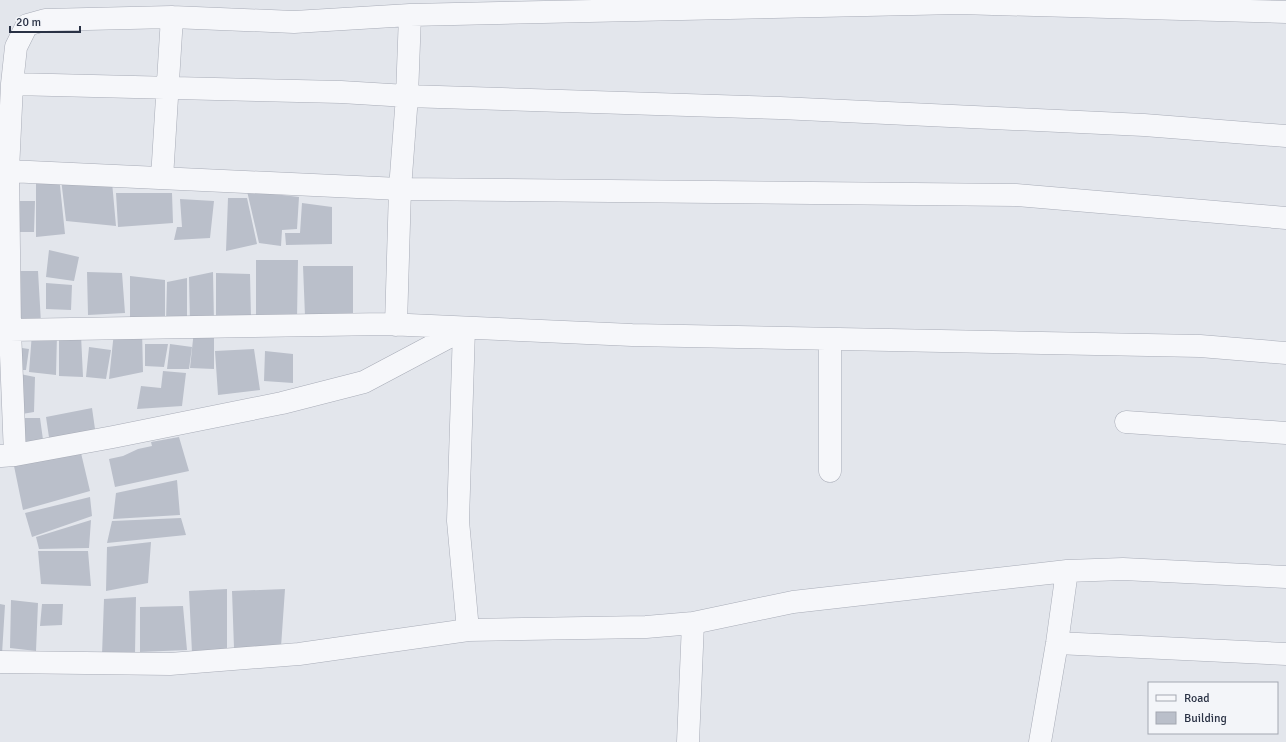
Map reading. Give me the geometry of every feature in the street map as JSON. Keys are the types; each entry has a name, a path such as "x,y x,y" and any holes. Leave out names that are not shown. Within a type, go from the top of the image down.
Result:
{"street":[{"path":"464,329 364,382 274,404 113,437 7,456 10,330 4,238 12,84 16,46 27,25 45,20 172,17 294,22 410,15 959,3 1286,12"},
{"path":"396,325 400,189 407,96 410,15"},
{"path":"162,178 172,17"},
{"path":"12,84 341,92 407,96 788,108 1144,125 1286,136"},
{"path":"8,171 400,189 1016,195 1286,218"},
{"path":"10,330 396,325 632,335 1200,346 1286,353"},
{"path":"464,329 458,521 468,630"},
{"path":"830,339 830,470"},
{"path":"1126,422 1286,433"},
{"path":"0,662 178,663 299,654 468,630 646,627 693,623 793,602 1067,571 1123,569 1286,577"},
{"path":"1040,742 1057,643 1067,571"},
{"path":"688,742 693,623"},
{"path":"1057,643 1286,654"}],"building":[{"path":"36,175 59,176 65,234 36,237"},
{"path":"61,179 112,182 116,226 66,221"},
{"path":"247,191 299,197 297,229 282,230 281,246 259,243"},
{"path":"116,193 172,193 173,223 118,227"},
{"path":"228,198 247,198 257,244 226,251"},
{"path":"180,199 214,201 210,238 174,240 177,227 182,227"},
{"path":"14,201 35,201 34,232 13,232"},
{"path":"302,203 332,207 332,244 286,245 285,233 300,233"},
{"path":"49,250 79,257 74,281 46,277"},
{"path":"256,260 298,260 297,319 256,317"},
{"path":"303,266 353,266 353,315 305,316"},
{"path":"14,271 38,271 41,323 14,324"},
{"path":"87,272 122,273 125,313 88,315"},
{"path":"213,272 214,323 190,323 189,277"},
{"path":"216,273 250,274 251,318 216,318"},
{"path":"130,276 165,280 165,324 130,324"},
{"path":"187,278 187,324 166,323 167,282"},
{"path":"46,283 72,285 71,310 46,309"},
{"path":"142,330 143,372 109,379 114,332"},
{"path":"194,330 214,330 214,369 190,368"},
{"path":"32,333 57,334 56,375 29,372"},
{"path":"59,334 81,335 83,377 59,376"},
{"path":"145,344 168,344 164,367 145,366"},
{"path":"170,344 192,347 189,369 167,369"},
{"path":"15,347 29,349 26,370 14,370"},
{"path":"89,347 111,350 106,379 86,377"},
{"path":"254,349 260,390 218,395 215,351"},
{"path":"265,351 293,354 293,383 264,381"},
{"path":"163,371 186,373 182,406 137,409 141,386 161,388"},
{"path":"15,373 35,377 34,412 16,415"},
{"path":"92,408 96,436 50,444 46,417"},
{"path":"16,418 40,418 44,447 17,451"},
{"path":"179,437 189,471 115,487 109,459 152,446 151,442"},
{"path":"81,453 90,491 23,510 14,466"},
{"path":"177,480 180,515 113,519 116,493"},
{"path":"90,497 92,516 32,537 25,513"},
{"path":"181,518 186,535 107,543 112,521"},
{"path":"91,520 89,548 39,549 36,537"},
{"path":"151,542 148,583 106,591 107,547"},
{"path":"38,551 88,551 91,586 41,584"},
{"path":"227,589 227,649 192,653 189,591"},
{"path":"285,589 281,647 234,648 232,591"},
{"path":"136,597 135,654 102,655 104,599"},
{"path":"11,600 38,603 36,651 10,648"},
{"path":"0,604 5,605 2,654 0,654"},
{"path":"42,604 63,604 62,625 40,626"},
{"path":"183,606 187,650 140,652 140,607"}]}
